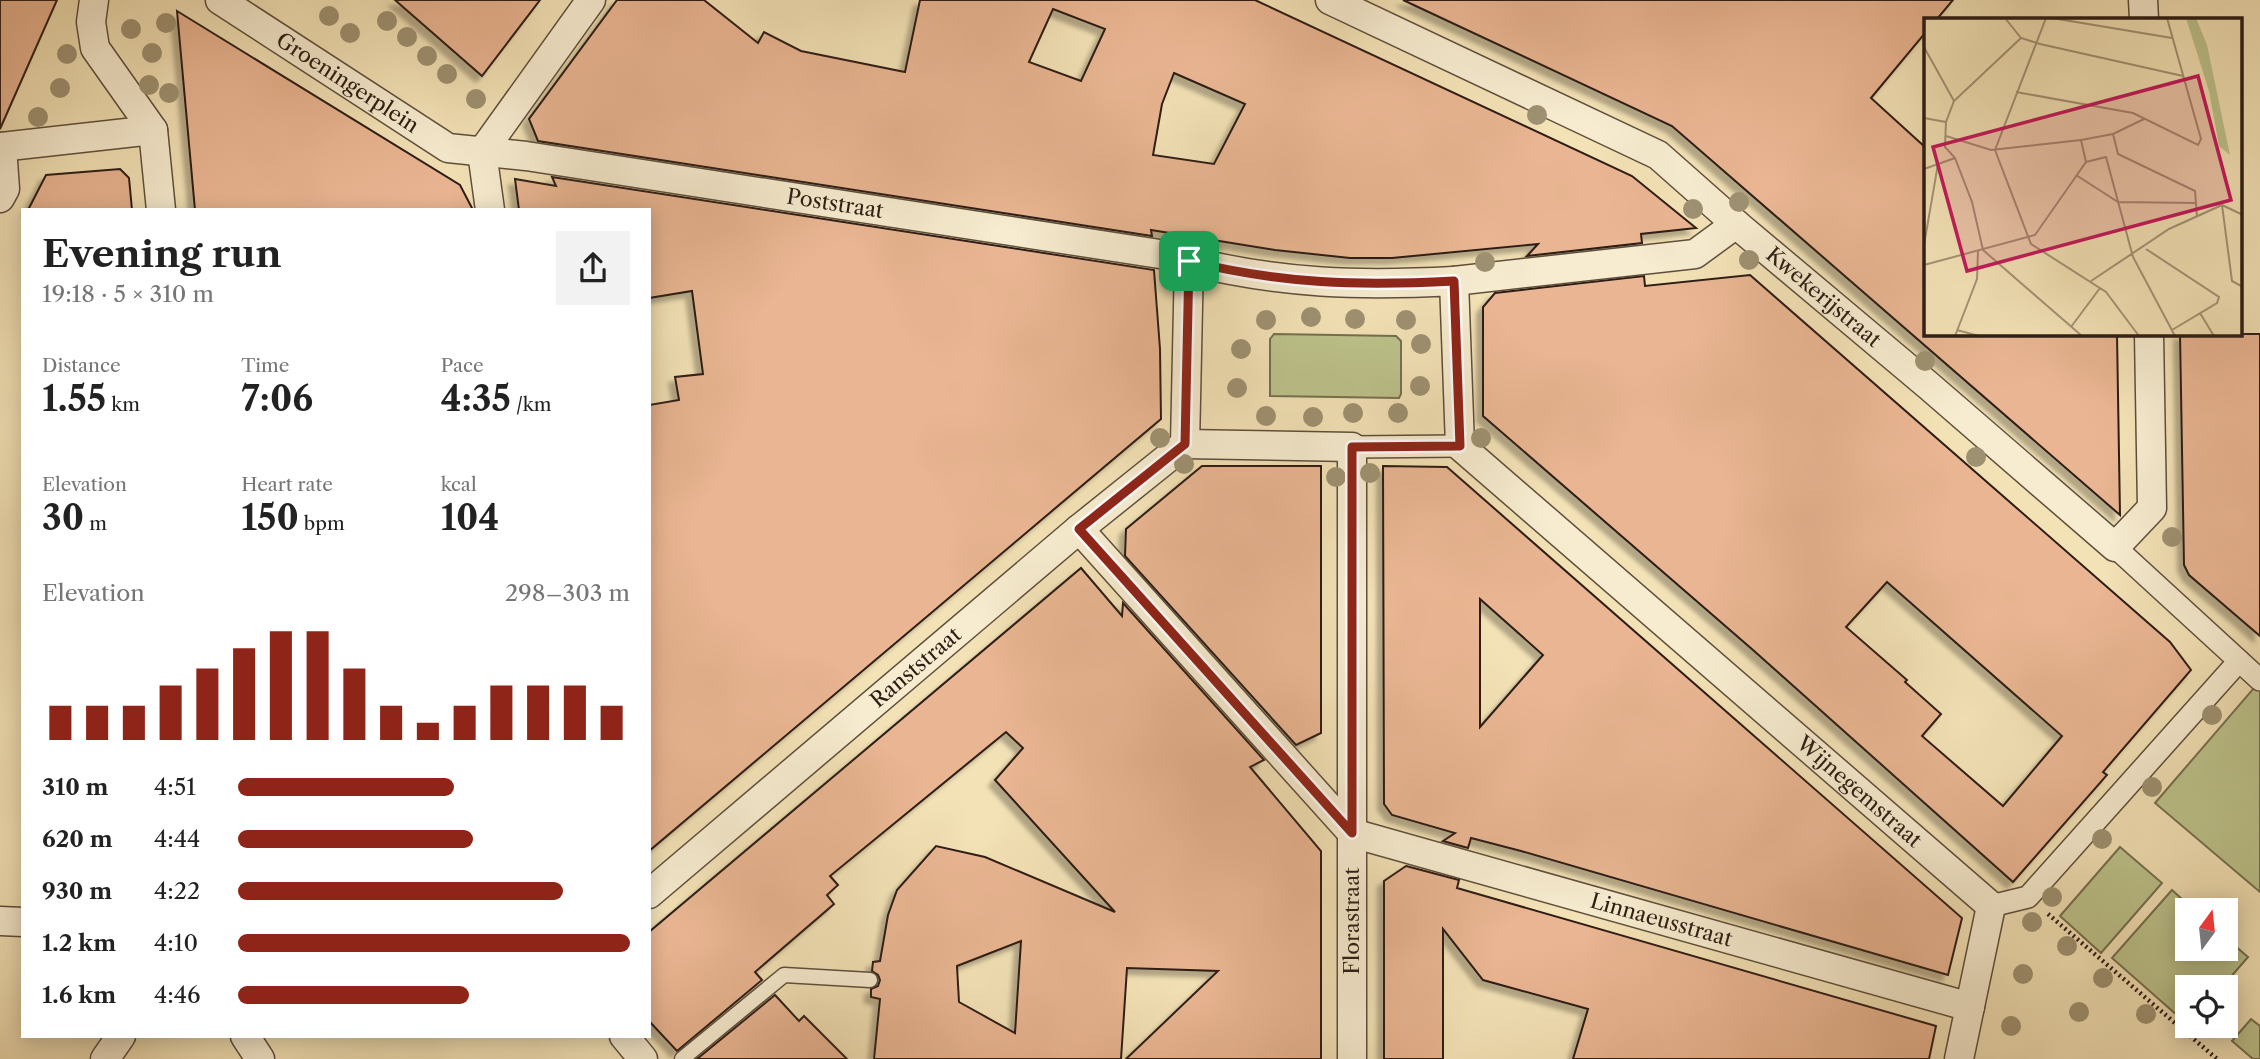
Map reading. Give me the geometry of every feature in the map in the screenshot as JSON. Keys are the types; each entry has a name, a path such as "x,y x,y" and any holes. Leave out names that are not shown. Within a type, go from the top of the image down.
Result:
{"street":[{"path":"94,0 90,22 95,48 153,130 161,208"},
{"name":"Groeningerplein","path":"220,0 448,148 482,152"},
{"path":"490,208 482,152 591,0"},
{"name":"Kwekerijstraat","path":"1330,0 1658,155 2115,547 2260,680"},
{"path":"2143,0 2144,18"},
{"path":"0,198 5,189 1,147 153,130"},
{"name":"Poststraat","path":"482,152 581,164 1166,255 1265,277 1303,282 1387,284 1454,281 1695,254 1737,225"},
{"path":"1189,261 1185,444 1460,446 1454,281"},
{"path":"2115,547 2152,508 2149,336"},
{"name":"Ranststraat","path":"651,892 1079,529 1185,444"},
{"name":"Wijnegemstraat","path":"1460,446 1991,906"},
{"name":"Florastraat","path":"1352,447 1352,1059"},
{"path":"1079,529 1352,833"},
{"path":"1959,1059 1991,906 2028,897 2239,661"},
{"name":"Linnaeusstraat","path":"1352,833 1970,1007"},
{"path":"0,921 21,922"},
{"path":"105,1059 120,1038"},
{"path":"246,1038 260,1059"},
{"path":"626,1038 643,1059"}],"lane":[{"path":"682,1059 784,975 870,979"}],"path":[{"path":"2028,897 2217,1059"}],"green space":[{"path":"1274,334 1396,336 1401,341 1401,394 1399,398 1270,396 1270,339"},
{"path":"2260,681 2260,892 2155,803"},
{"path":"2120,847 2162,883 2101,953 2060,916"},
{"path":"2172,890 2181,898 2175,898 2175,961 2238,961 2238,948 2248,957 2232,975 2175,975 2175,1013 2112,958"},
{"path":"2251,1019 2260,1026 2260,1059 2253,1059 2232,1041 2238,1038 2238,1034"}],"building":[{"path":"0,0 57,0 0,129"},
{"path":"395,0 540,0 482,76"},
{"path":"617,0 704,0 758,43 764,32 801,51 905,72 920,0 1255,0 1632,176 1696,228 1641,234 1642,243 1527,256 1538,244 1392,258 1350,258 1275,250 1151,230 1152,236 538,141 529,119","holes":["1053,9 1105,29 1081,81 1029,62","1174,73 1245,104 1214,164 1153,155 1162,104"]},
{"path":"1403,0 1953,0 1938,18 1924,18 1924,34 1871,98 1924,146 1924,336 2117,336 2120,515 1672,126"},
{"path":"177,11 460,185 472,208 195,208"},
{"path":"120,169 129,178 132,208 29,208 46,175"},
{"path":"552,177 1154,270 1160,349 1161,419 651,849 651,405 679,400 675,377 703,374 692,291 651,298 651,208 519,208 515,179 556,186"},
{"path":"1750,275 2170,642 2191,670 2103,772 2107,775 2013,882 1753,650 1483,416 1483,307 1495,293 1644,276 1645,286","holes":["1887,582 2062,736 2003,806 1922,736 1941,714 1905,682 1907,680 1846,627"]},
{"path":"2260,334 2260,636 2189,575 2184,565 2180,336"},
{"path":"1202,466 1321,466 1321,733 1296,745 1125,556 1126,529"},
{"path":"1383,466 1447,467 1962,918 1948,975 1521,851 1471,838 1468,848 1443,841 1455,833 1392,815 1384,804","holes":["1480,599 1543,655 1480,727"]},
{"path":"1081,568 1122,616 1123,603 1264,760 1250,767 1321,851 1321,1059 1126,1059 1218,971 1127,968 1121,1059 874,1059 880,999 871,997 871,989 878,986 880,980 872,971 873,962 880,961 888,915 897,890 936,846 985,857 1115,912 995,780 1023,748 1006,732 830,876 838,885 827,895 834,904 755,972 762,980 677,1051 651,1023 651,930","holes":["1021,941 1015,1033 959,1002 957,966"]},
{"path":"1406,866 1459,880 1457,888 1936,1026 1929,1059 1573,1059 1588,1009 1483,980 1443,929 1443,1059 1384,1059 1384,881"},
{"path":"775,995 799,1021 804,1016 847,1059 697,1059"}],"route":[{"path":"1189,261 1303,282 1387,284 1454,281 1460,446 1352,447 1352,833 1079,529 1185,444 1189,261"}]}
